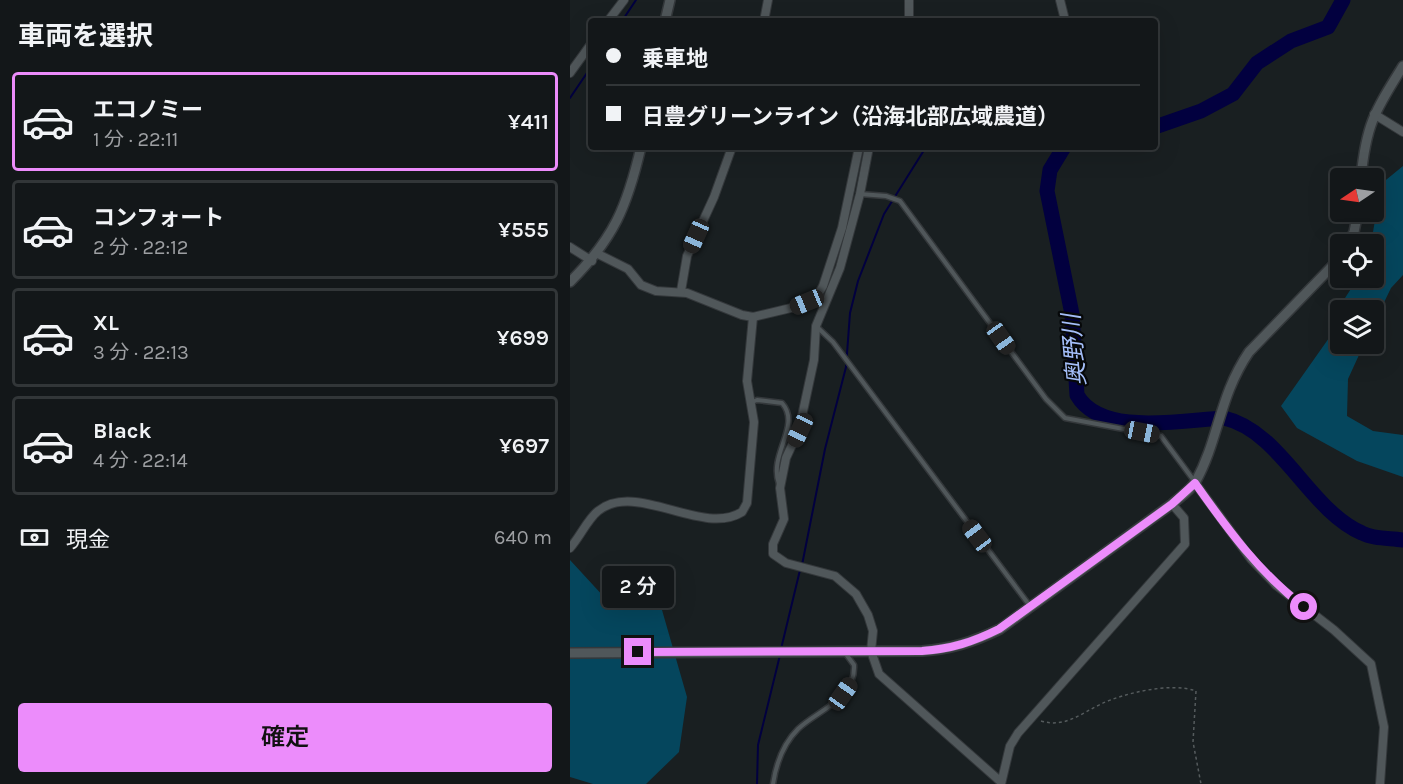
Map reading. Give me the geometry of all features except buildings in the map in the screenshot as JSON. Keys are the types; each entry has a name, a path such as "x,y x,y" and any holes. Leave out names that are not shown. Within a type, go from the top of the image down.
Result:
{"street":[{"path":"610,18 624,0"},
{"path":"666,18 670,0"},
{"path":"765,18 768,0"},
{"path":"909,0 909,18"},
{"path":"1060,0 1064,18"},
{"path":"570,73 588,48"},
{"path":"1362,168 1364,145 1374,114 1403,66"},
{"path":"1374,114 1403,132"},
{"path":"570,282 595,257 625,204 640,150"},
{"path":"681,291 687,256 714,197 731,150"},
{"path":"570,247 628,270 641,285 648,288 656,291 681,291 753,317 807,302 816,298 823,286 842,228 859,150"},
{"path":"868,150 860,194 840,268 816,326 814,360 800,430 786,458 780,488 784,519 773,544 773,554 786,563 835,576 856,594 868,615 873,631 871,651 879,674 1001,783 1010,746 1032,717 1185,543 1184,518 1172,504"},
{"path":"570,653 871,651 949,649 972,643 999,629 1030,607 1172,504 1195,483 1233,378 1249,352 1330,268"},
{"path":"570,548 598,510 618,503 635,502 672,512 727,518 742,512 747,503 751,457 752,402 747,381 753,317"},
{"path":"1195,483 1251,559 1275,585 1334,630 1371,664 1384,727 1380,784"}],"lane":[{"path":"860,194 886,196 900,201 1046,399 1065,418 1161,436 1195,483"},
{"path":"816,326 842,354 1030,607"},
{"path":"752,402 758,400 782,403 785,407 789,427 775,467 780,488"},
{"path":"773,784 776,766 787,743 796,731 834,704 851,684 854,665 844,651"}],"path":[{"path":"1032,717 1052,724 1066,723 1103,703 1145,691 1187,688 1196,692 1193,742 1201,784"}],"shaded area":[{"path":"1403,166 1403,275 1391,288 1384,302 1384,300 1344,300 1352,288 1384,288 1384,234 1373,234 1375,222 1384,222 1384,182"},
{"path":"1330,333 1330,354 1359,354 1348,379 1347,416 1373,431 1403,435 1403,477 1357,461 1297,428 1281,406"},
{"path":"570,560 605,598 660,603 687,697 679,752 646,784 593,784 570,777"}],"waterway":[{"path":"624,18 636,0"},
{"name":"奥野川","path":"1158,126 1201,111 1233,94 1257,63 1291,41 1328,27 1343,0"},
{"path":"570,98 588,71"},
{"path":"802,565 825,449 846,367 850,313 858,281 884,214 924,150"},
{"name":"奥野川","path":"1062,150 1050,170 1047,191 1072,314 1077,395 1088,408 1104,417 1123,421 1165,423 1224,418 1244,426 1262,438 1279,454 1310,490 1343,522 1366,535 1403,540"},
{"path":"781,649 800,570"},
{"path":"757,784 758,745 780,655"}],"route":[{"path":"638,652 922,651 949,649 972,643 999,629 1172,504 1195,483 1251,559 1275,585 1304,607"}]}
